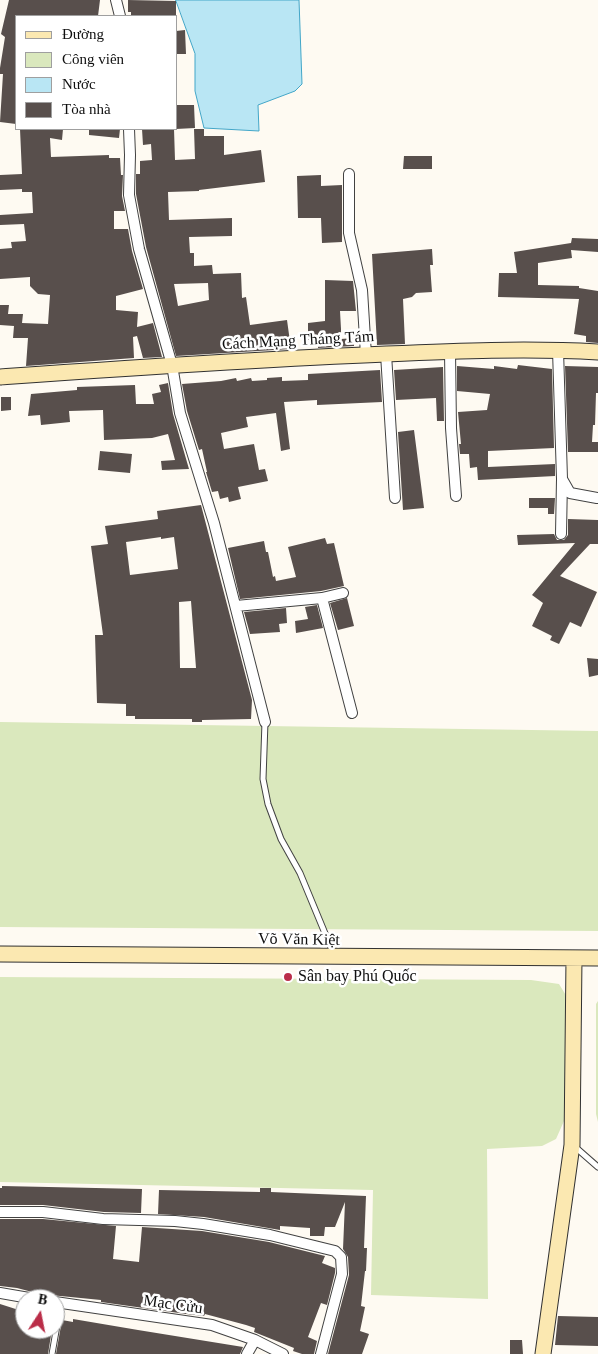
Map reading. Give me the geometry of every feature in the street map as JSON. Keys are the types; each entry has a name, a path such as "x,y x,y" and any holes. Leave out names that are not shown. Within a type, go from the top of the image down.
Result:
{"street":[{"path":"116,0 120,15"},
{"path":"128,130 130,155 129,195 139,248 172,365 180,413 214,523 265,722"},
{"path":"349,174 349,234 362,290 366,355"},
{"path":"558,350 562,479 561,534"},
{"name":"Cách Mạng Tháng Tám","path":"0,377 307,356 450,351 558,350 598,352"},
{"path":"450,351 451,428 456,496"},
{"path":"386,354 395,498"},
{"path":"562,479 570,492 597,498"},
{"path":"236,606 322,598 344,593"},
{"path":"322,598 352,713"},
{"name":"Võ Văn Kiệt","path":"0,954 335,958 598,958"},
{"path":"543,1354 572,1145 574,958"},
{"path":"0,1212 36,1212 102,1219 175,1221 203,1224 270,1236 335,1251 341,1257 342,1274 321,1354"},
{"path":"0,1293 15,1296"},
{"name":"Mạc Cửu","path":"65,1304 230,1330 282,1354"},
{"path":"247,1354 255,1340"}],"lane":[{"path":"265,722 264,779 268,804 281,840 300,872 335,958"},
{"path":"572,1145 598,1167"},
{"path":"52,1354 54,1339"}],"green space":[{"path":"0,722 598,731 598,931 0,927"},
{"path":"0,977 531,980 559,984 567,997 564,1121 556,1139 542,1146 487,1149 488,1299 371,1295 373,1190 0,1182"},
{"path":"598,1001 598,1122 596,1114 596,1004"}],"water":[{"path":"176,0 299,0 302,84 295,91 258,105 259,131 204,128 195,91 195,54"}],"building":[{"path":"9,0 100,0 98,15 15,15 15,124 0,122 3,74 0,74 0,68 5,37 1,34"},
{"path":"128,0 176,1 176,15 131,15 131,12 128,12"},
{"path":"185,30 186,54 178,54 178,31"},
{"path":"178,105 194,105 195,128 178,129"},
{"path":"194,129 204,129 204,136 224,136 224,155 261,150 265,182 199,191 168,192 169,220 232,218 232,236 189,237 190,253 194,253 194,266 212,265 213,274 241,273 242,298 246,297 250,325 287,320 291,349 176,356 146,247 136,194 136,174 140,174 140,161 152,160 151,144 143,145 142,130 174,130 175,160 195,159","holes":["208,283 209,300 178,306 174,284"]},
{"path":"20,130 63,130 62,140 50,138 51,157 109,155 109,158 120,158 121,175 123,175 122,196 125,211 114,211 114,229 128,229 143,289 116,296 116,310 138,312 137,327 153,323 162,357 143,358 137,336 133,337 134,358 26,366 28,338 13,338 14,326 0,325 0,305 9,305 8,314 23,314 22,323 48,324 50,295 38,294 30,286 30,277 0,279 0,249 12,248 11,242 26,241 24,224 0,225 0,215 33,213 32,192 22,192 22,189 0,190 0,175 22,174"},
{"path":"89,130 120,130 119,138 89,135"},
{"path":"404,156 432,156 432,169 403,169"},
{"path":"321,175 321,186 342,185 342,242 322,243 321,218 298,218 297,176"},
{"path":"572,238 598,239 598,252 571,250 572,258 538,263 538,285 579,286 579,288 598,291 598,343 586,342 586,336 574,334 579,299 498,297 499,273 517,273 514,252 571,243"},
{"path":"432,249 433,265 430,265 432,292 416,293 412,297 403,299 405,344 377,345 372,254"},
{"path":"325,280 353,281 356,311 340,311 341,339 354,338 354,346 318,348 318,340 308,340 308,323 325,321"},
{"path":"518,365 552,369 554,448 488,451 488,467 555,464 555,476 478,480 477,467 470,468 469,454 460,454 458,412 487,410 490,394 457,391 457,366 494,369 494,366 517,369"},
{"path":"565,366 598,367 598,393 596,393 595,425 593,425 592,442 598,442 598,452 568,452"},
{"path":"443,367 444,421 437,421 436,398 396,400 394,370"},
{"path":"380,370 382,402 317,405 317,400 284,402 290,449 281,451 276,413 246,417 248,427 221,433 224,449 254,444 259,470 265,469 268,481 238,487 241,499 229,502 228,497 220,499 218,491 212,492 202,449 199,450 187,411 182,384 236,378 237,381 251,378 252,381 282,377 282,381 308,380 308,374"},
{"path":"168,383 173,414 189,469 162,470 161,461 175,460 168,434 152,438 104,440 103,410 69,411 70,422 41,425 40,415 28,416 31,394 77,390 77,387 135,385 136,404 154,404 152,394 161,392 159,385"},
{"path":"1,397 11,397 11,410 1,411"},
{"path":"414,430 424,508 403,510 398,432"},
{"path":"100,451 132,454 130,473 98,470"},
{"path":"529,498 555,498 554,514 548,514 548,508 529,508"},
{"path":"201,505 252,700 251,719 192,722 192,719 135,719 135,716 126,716 126,704 97,703 95,635 103,635 91,546 108,544 105,526 158,519 157,511","holes":["161,537 161,539 174,537 178,569 130,575 126,542","191,601 196,668 180,668 179,602"]},
{"path":"568,519 598,520 598,544 590,544 560,576 597,592 581,627 570,622 559,644 550,640 552,636 532,626 543,603 532,595 575,543 518,545 517,535 554,534 557,540 564,540 568,535"},
{"path":"325,538 327,544 334,543 344,586 321,591 240,599 228,548 264,541 273,577 275,576 276,581 296,577 288,547"},
{"path":"347,598 354,626 338,630 330,603"},
{"path":"317,605 323,628 296,633 295,621 308,619 305,607"},
{"path":"286,608 287,623 279,624 280,632 250,634 244,612"},
{"path":"587,658 598,659 598,675 589,677"},
{"path":"2,1186 142,1189 141,1213 104,1212 43,1205 0,1205 0,1188"},
{"path":"260,1188 271,1188 271,1192 366,1196 364,1248 367,1248 366,1271 361,1306 365,1307 360,1331 369,1334 362,1354 328,1354 349,1275 348,1257 343,1249 345,1202 335,1227 325,1227 324,1236 310,1236 310,1228 280,1226 280,1230 204,1217 158,1214 159,1190 260,1192"},
{"path":"0,1219 43,1219 116,1226 113,1259 139,1262 142,1227 202,1231 269,1242 325,1256 322,1263 335,1268 327,1305 321,1303 308,1337 317,1341 314,1354 302,1354 293,1351 294,1348 254,1332 255,1328 205,1314 204,1316 186,1314 101,1302 101,1300 65,1296 65,1289 21,1289 0,1286"},
{"path":"0,1304 15,1309 15,1339 50,1339 48,1354 0,1354"},
{"path":"558,1316 598,1317 598,1346 555,1345"},
{"path":"73,1319 243,1347 240,1354 56,1354 59,1339 65,1339 65,1321 73,1322"},
{"path":"510,1340 522,1340 523,1354 510,1354"}],"place":[{"name":"Sân bay Phú Quốc","path":"288,977"}]}
